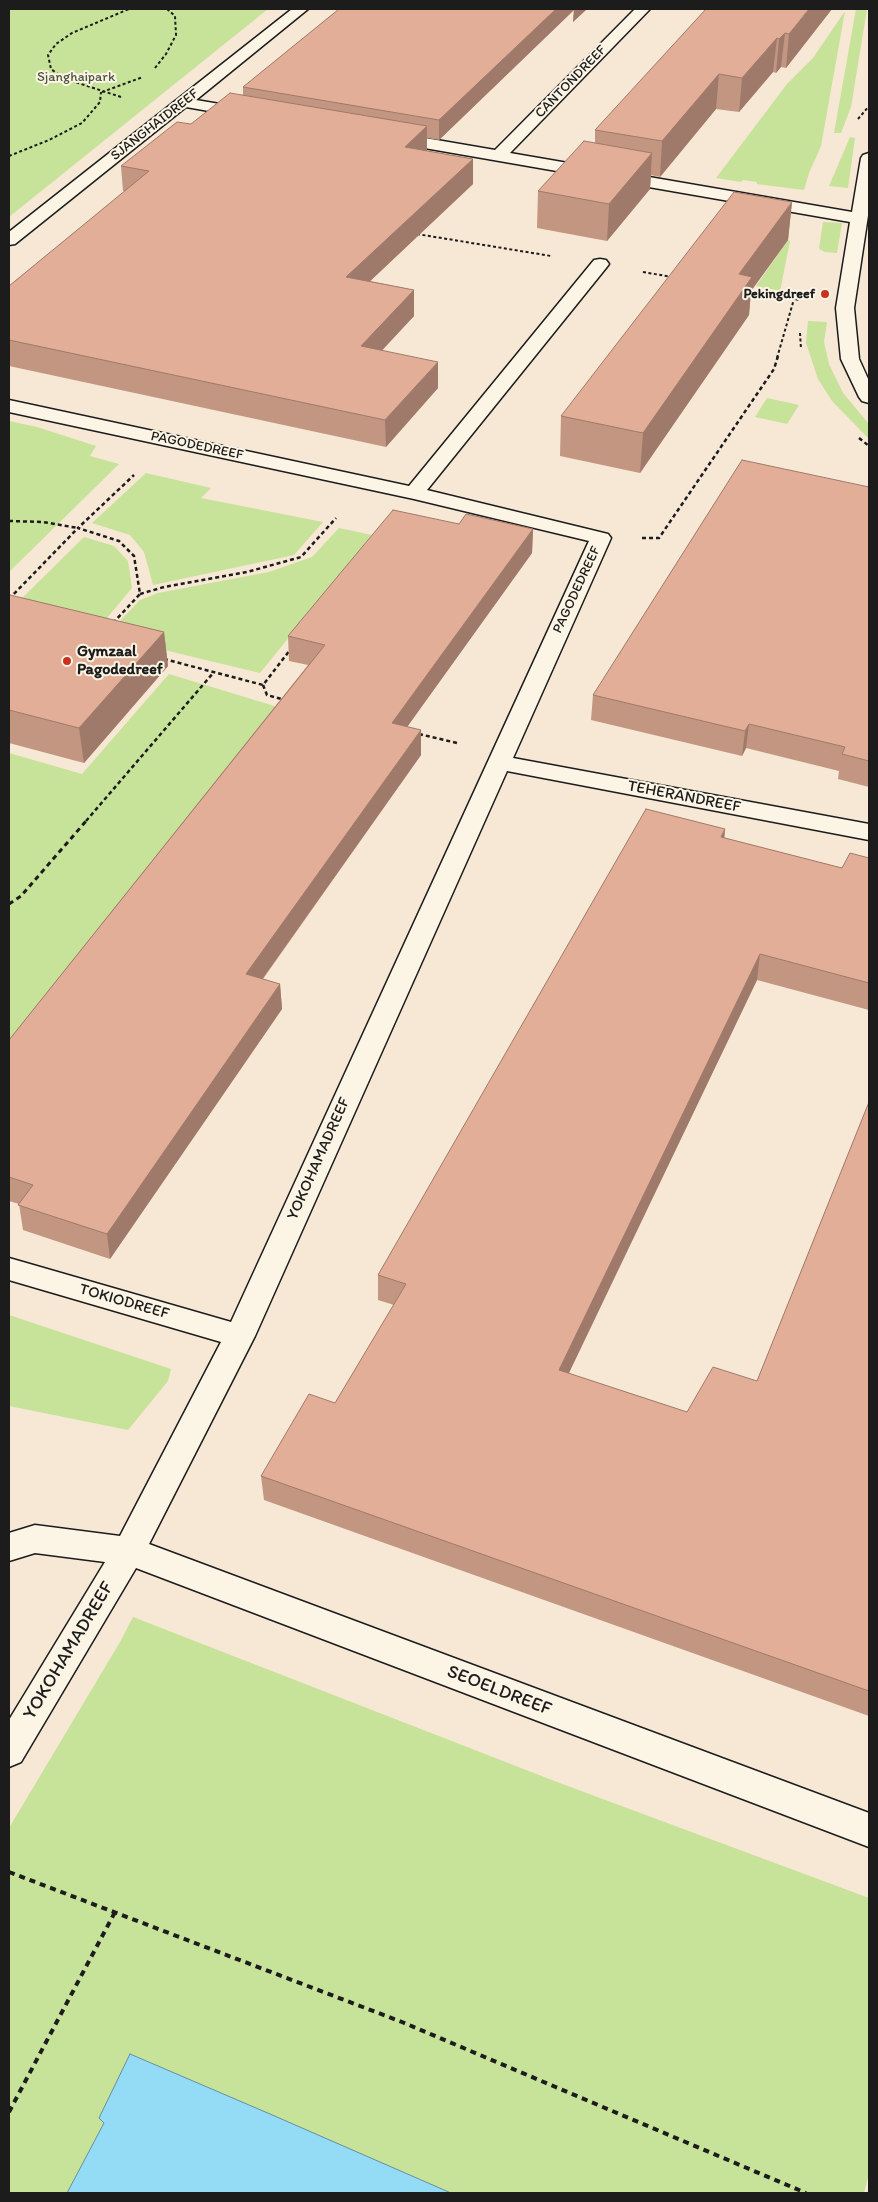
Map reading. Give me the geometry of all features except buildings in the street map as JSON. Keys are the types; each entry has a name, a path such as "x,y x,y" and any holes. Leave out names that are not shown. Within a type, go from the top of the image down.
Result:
{"street":[{"name":"SJANGHAIDREEF","path":"9,240 301,9"},
{"name":"CANTONDREEF","path":"499,155 643,9"},
{"path":"183,102 270,117"},
{"path":"375,134 859,218"},
{"path":"869,158 844,308 850,359 869,397"},
{"path":"414,493 600,264"},
{"path":"849,272 869,272"},
{"name":"PAGODEDREEF","path":"9,406 414,493 601,538 500,758"},
{"name":"TEHERANDREEF","path":"500,758 869,832"},
{"name":"YOKOHAMADREEF","path":"9,1752 129,1551 240,1336 500,758"},
{"name":"TOKIODREEF","path":"9,1269 240,1336"},
{"path":"9,1547 35,1539 129,1551"},
{"name":"SEOELDREEF","path":"129,1551 869,1830"}],"path":[{"path":"101,92 95,87 63,78 51,68 48,55 56,44 72,34 129,9"},
{"path":"151,73 166,54 176,35 175,16 167,9"},
{"path":"101,92 143,77"},
{"path":"9,156 49,140 82,123 100,102 101,92"},
{"path":"413,234 677,278"},
{"path":"745,290 844,308"},
{"path":"601,538 659,538 774,369 794,298"},
{"path":"9,599 78,528 172,440"},
{"path":"108,628 140,594 164,587 247,572 301,557 368,483"},
{"path":"9,521 43,522 78,528 119,541 134,556 140,594"},
{"path":"263,685 293,646"},
{"path":"159,657 263,685 268,695 286,700"},
{"path":"9,904 20,896 214,672"},
{"path":"418,733 500,758"},
{"path":"9,1872 402,2022 806,2193"},
{"path":"9,2112 115,1912"}],"green space":[{"name":"Sjanghaipark","path":"9,9 268,9 9,217"},
{"path":"856,9 867,9 851,107 841,133 834,133"},
{"path":"845,11 821,146 804,190 757,184 757,182 743,180 741,182 716,178 787,84 813,58"},
{"path":"850,137 855,138 848,188 829,186"},
{"path":"823,222 842,223 837,253 825,252 819,249"},
{"path":"788,240 790,241 780,291 756,286"},
{"path":"808,321 827,322 824,342 829,364 843,393 869,424 869,439 832,401 818,379 806,343"},
{"path":"767,398 799,405 787,424 755,417"},
{"path":"9,421 37,427 96,446 90,456 119,464 9,572"},
{"path":"146,473 211,488 201,498 323,522 294,555 153,585 144,552 130,535 92,523"},
{"path":"339,528 372,535 260,673 106,636 140,600 158,593 269,572 312,557"},
{"path":"84,537 114,546 128,561 132,588 96,631 12,608"},
{"path":"169,674 281,708 9,1068 9,753 82,774"},
{"path":"9,1315 171,1369 168,1381 128,1430 9,1406"},
{"path":"133,1617 557,1782 869,1898 869,2173 864,2193 451,2193 130,2054 104,2123 67,2193 9,2193 9,1828"}],"water":[{"path":"130,2054 451,2193 67,2193 104,2123 99,2118"}],"place":[{"name":"Pekingdreef","path":"825,294"},
{"name":"Gymzaal Pagodedreef","path":"67,661"}]}
